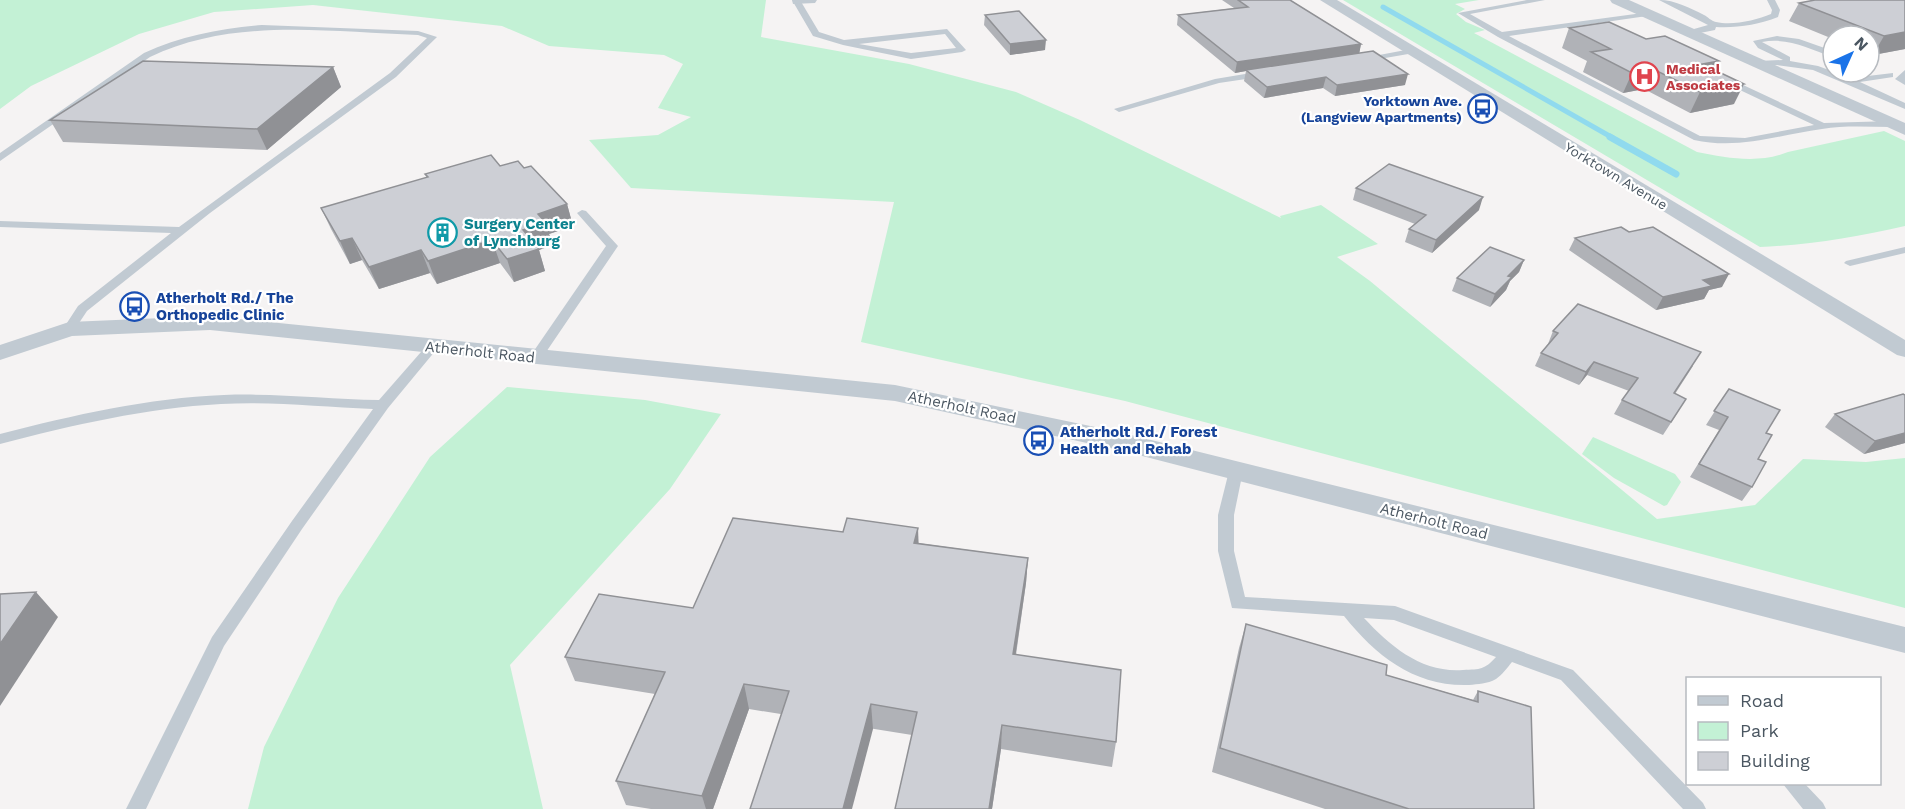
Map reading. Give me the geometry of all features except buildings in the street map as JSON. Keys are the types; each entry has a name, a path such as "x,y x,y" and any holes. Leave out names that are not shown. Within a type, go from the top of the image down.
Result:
{"street":[{"name":"Yorktown Avenue","path":"1327,0 1905,350"},
{"path":"1617,0 1898,127"},
{"name":"Atherholt Road","path":"0,353 69,329 210,323 896,393 1119,441 1905,640"}],"lane":[{"path":"802,0 816,34 843,43 912,56 962,50 947,31 843,43"},
{"path":"1541,0 1462,13 1697,138 1716,142 1745,143 1824,126 1898,127"},
{"path":"1663,0 1711,22 1735,24 1775,15 1776,10 1771,0"},
{"path":"1501,35 1647,14"},
{"path":"1599,21 1620,31"},
{"path":"1690,33 1712,28 1711,22"},
{"path":"0,158 147,55 195,38 229,30 261,27 418,33 433,37 393,75 183,230 82,309 69,329"},
{"path":"1821,50 1791,39 1774,38 1757,41 1761,46 1795,62 1821,70"},
{"path":"1354,60 1411,51"},
{"path":"1758,64 1775,61 1795,62"},
{"path":"1119,109 1218,81 1274,72"},
{"path":"1881,72 1903,78"},
{"path":"1715,75 1824,126"},
{"path":"1881,76 1890,75"},
{"path":"1853,84 1905,106"},
{"path":"536,358 612,246 582,213"},
{"path":"0,224 183,230"},
{"path":"1850,263 1905,250"},
{"path":"136,809 218,642 297,525 383,405 432,347"},
{"path":"0,439 75,419 157,405 254,399 383,405"},
{"path":"1236,471 1226,515 1226,551 1238,603 1395,613 1567,675 1696,809"},
{"path":"1347,610 1366,633 1395,658 1427,674 1461,679 1488,674 1509,654"},
{"path":"1795,785 1816,809"}],"green space":[{"path":"0,0 766,0 761,37 909,64 1016,92 1080,120 1281,218 1280,216 1321,205 1378,244 1337,257 1370,281 1657,519 1755,505 1803,459 1866,462 1905,458 1905,608 1125,401 861,342 894,202 631,188 589,140 658,135 691,117 658,108 683,64 664,55 549,46 502,26 313,5 214,12 139,34 31,86 0,109"},
{"path":"1343,0 1479,0 1455,4 1465,9 1456,14 1466,22 1485,30 1474,33 1697,152 1731,158 1766,158 1884,131 1905,141 1905,226 1833,240 1760,247"},
{"path":"507,387 645,400 721,414 670,489 510,665 543,809 248,809 264,747 338,598 430,457"},
{"path":"1593,437 1675,474 1681,482 1667,505 1664,506 1614,478 1582,454"}],"waterway":[{"path":"1383,7 1613,138"},
{"path":"1610,137 1676,174"}],"place":[{"name":"Medical Associates","path":"1645,77"},
{"name":"Yorktown Ave. (Langview Apartments)","path":"1483,109"},
{"name":"Surgery Center of Lynchburg","path":"443,233"},
{"name":"Atherholt Rd./ The Orthopedic Clinic","path":"135,307"},
{"name":"Atherholt Rd./ Forest Health and Rehab","path":"1039,441"}]}
